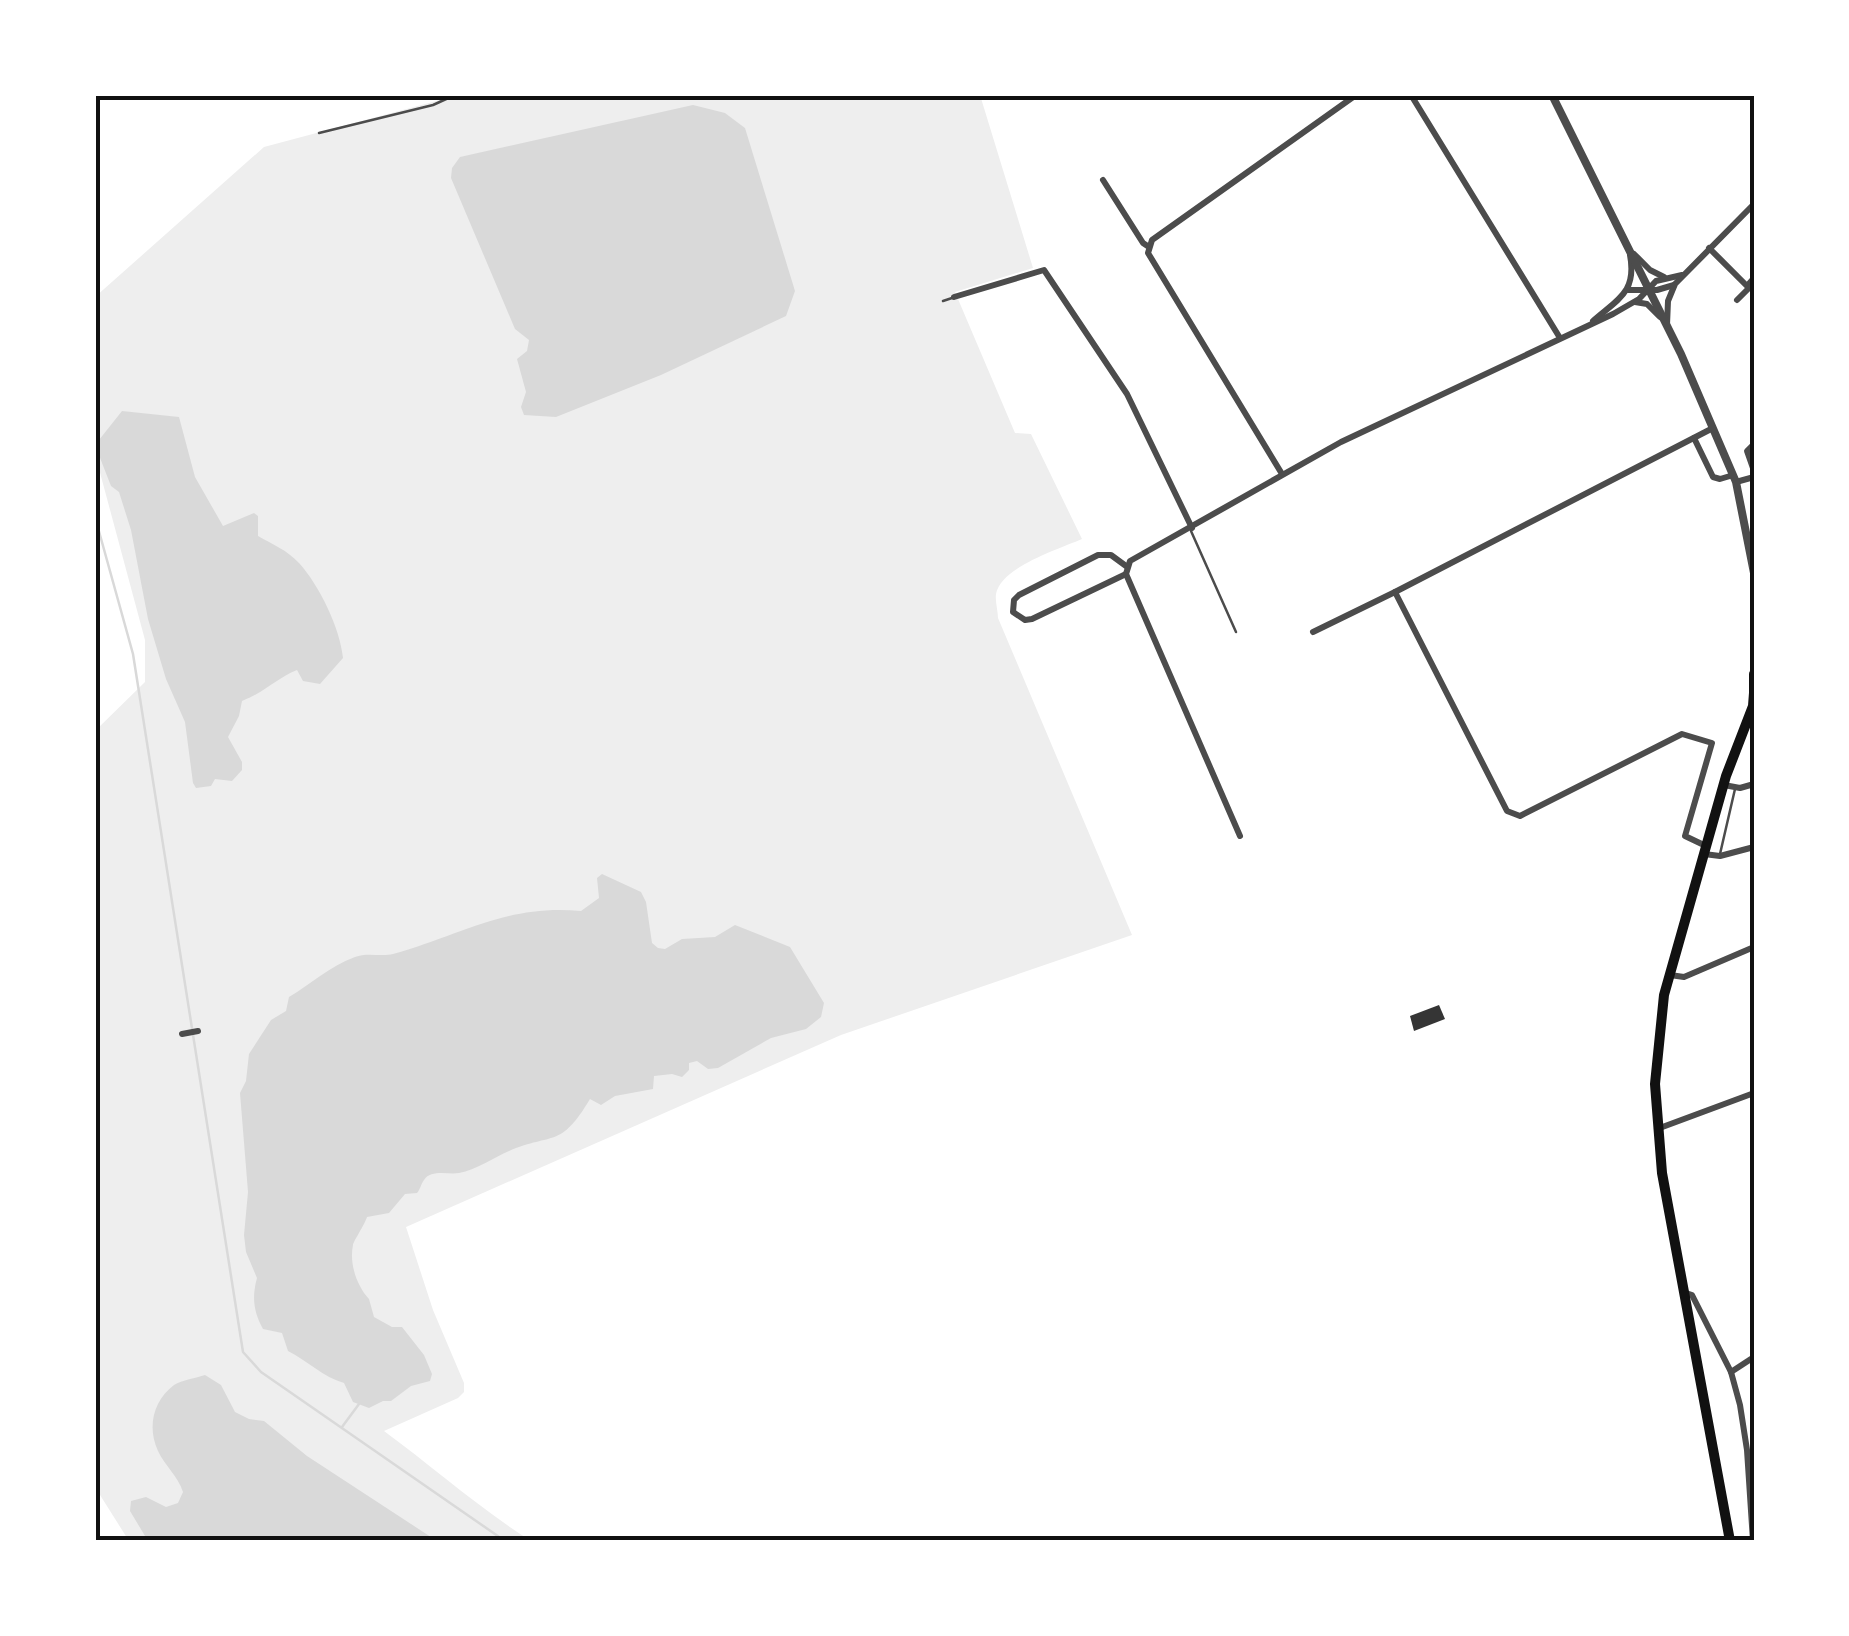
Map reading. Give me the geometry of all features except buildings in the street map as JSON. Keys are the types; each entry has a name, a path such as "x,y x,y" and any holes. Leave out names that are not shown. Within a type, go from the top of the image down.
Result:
{"main road":[{"path":"1730,1541 1682,1292 1656,1130 1655,1084 1658,1039 1670,976 1706,850 1729,787 1754,693 1754,674"},
{"path":"1741,741 1754,728"}],"street":[{"path":"1282,474 1150,259 1150,247 1160,235 1356,95"},
{"path":"1411,95 1560,338"},
{"path":"1552,95 1713,428 1752,538 1754,573"},
{"path":"1102,180 1150,247"},
{"path":"1667,326 1668,301 1675,284 1754,204"},
{"path":"1588,326 1628,290 1633,273 1627,245"},
{"path":"1627,245 1650,270 1665,277"},
{"path":"1709,248 1750,289"},
{"path":"954,297 1044,270 1128,394 1192,529"},
{"path":"1240,836 1126,570 1111,555 1098,556 1014,600 1014,612 1024,620 1032,619 1126,570 1130,561 1342,442 1635,302 1665,277 1682,275"},
{"path":"1737,300 1750,289 1754,278"},
{"path":"1628,290 1675,284"},
{"path":"1635,302 1651,307 1667,326"},
{"path":"1313,632 1713,428"},
{"path":"1694,438 1713,477 1720,479 1754,474 1747,450 1754,444"},
{"path":"1395,592 1507,811 1520,816 1682,734 1712,744 1685,836 1720,856 1754,847"},
{"path":"1729,787 1754,784"},
{"path":"1670,976 1684,978 1754,947"},
{"path":"182,1034 198,1031"},
{"path":"1656,1130 1754,1094"},
{"path":"1682,1292 1692,1296 1732,1372 1748,1450 1753,1541"},
{"path":"1732,1372 1754,1357"}],"lane":[{"path":"319,132 433,106 455,95"},
{"path":"943,301 954,297"},
{"path":"1192,529 1236,632"},
{"path":"1720,856 1729,787"}],"shaded area":[{"path":"459,95 980,95 1033,268 955,292 1015,433 1031,434 1082,539 1008,575 996,594 998,618 1132,935 841,1035 406,1227 464,1392 384,1431 531,1541 129,1541 95,1487 95,731 145,682 145,640 95,454 95,297 264,147"},
{"path":"693,105 725,113 745,128 795,291 786,316 661,375 556,417 524,415 521,407 526,392 517,359 527,351 529,340 515,329 451,178 452,168 460,157"},
{"path":"122,411 179,417 195,477 223,526 254,513 258,516 258,536 290,554 307,572 338,634 343,658 320,684 303,681 297,670 242,701 228,737 242,762 242,770 232,781 215,779 211,786 196,788 193,783 185,722 166,679 148,619 131,530 119,492 111,486 95,445"},
{"path":"602,874 641,892 652,943 658,948 665,949 682,939 715,937 735,925 790,947 824,1003 821,1017 806,1029 771,1038 718,1068 708,1069 697,1061 689,1063 689,1070 682,1077 654,1076 653,1089 615,1096 601,1105 590,1099 571,1126 555,1137 524,1145 465,1171 431,1175 417,1193 405,1194 389,1213 367,1217 353,1245 352,1260 358,1281 374,1317 392,1327 402,1327 424,1355 432,1374 430,1381 411,1386 391,1401 369,1408 353,1402 344,1383 288,1351 282,1333 263,1329 257,1316 257,1278 246,1252 244,1235 248,1192 240,1093 246,1081 249,1054 271,1020 286,1011 289,997 346,961 364,955 393,954 530,912 581,911 599,898 597,878"},
{"path":"205,1375 221,1385 235,1412 264,1421 307,1456 437,1541 148,1541 130,1511 131,1501 146,1497 166,1507 178,1503 183,1492 155,1442 154,1415 161,1399 174,1385"}],"waterway":[{"path":"95,517 133,654 243,1352 261,1372 505,1541"},
{"path":"342,1427 359,1404"}]}
